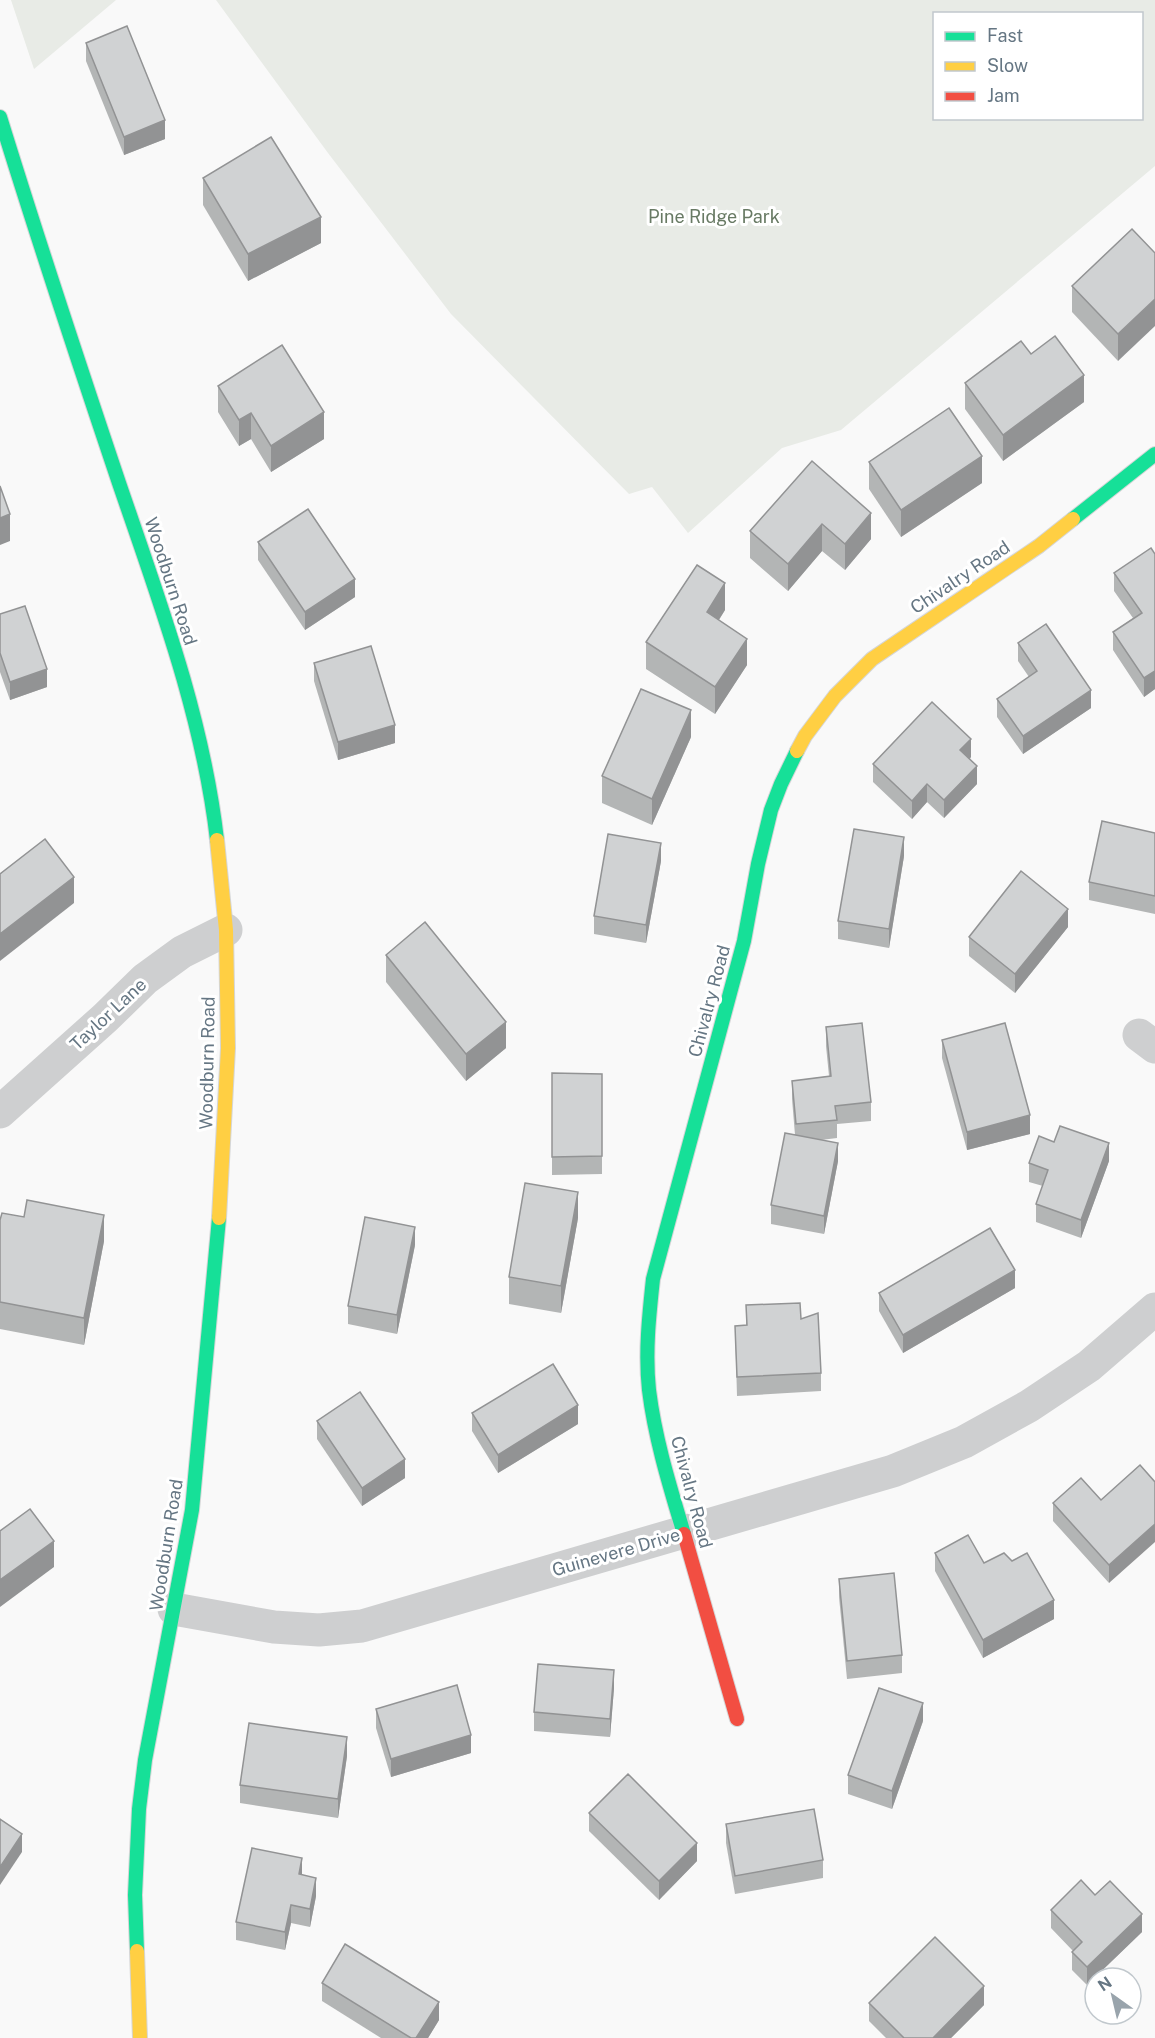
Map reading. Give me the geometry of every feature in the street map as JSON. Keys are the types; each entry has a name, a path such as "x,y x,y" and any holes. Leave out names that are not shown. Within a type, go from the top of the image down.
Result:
{"street":[{"name":"Woodburn Road","path":"0,117 51,283 170,632 195,724 216,826 226,930 228,1048 219,1223 192,1510 145,1760 139,1809 135,1896 140,2038"},
{"name":"Chivalry Road","path":"738,1719 660,1447 649,1389 646,1335 653,1279 744,941 758,864 771,810 805,736 835,696 872,658 1039,546 1155,454"},
{"name":"Taylor Lane","path":"0,1112 145,979 182,952 226,930"},
{"name":"Guinevere Drive","path":"174,1609 274,1627 319,1630 362,1626 893,1472 964,1442 1029,1406 1089,1366 1155,1309"}],"green space":[{"path":"11,0 116,0 34,69"},
{"name":"Pine Ridge Park","path":"216,0 1155,0 1155,166 841,430 782,448 688,533 652,487 629,494 451,314 328,153"}],"building":[{"path":"127,26 165,120 124,137 86,43"},
{"path":"271,137 321,217 248,254 203,178"},
{"path":"1132,229 1155,253 1155,299 1118,334 1072,286"},
{"path":"1055,336 1084,375 1003,435 965,383 1021,341 1031,354"},
{"path":"282,345 324,412 271,446 251,413 239,420 218,386"},
{"path":"949,408 982,456 901,510 869,462"},
{"path":"812,461 871,513 845,544 822,524 788,564 750,531"},
{"path":"0,486 10,514 0,518"},
{"path":"308,509 355,579 305,612 258,542"},
{"path":"1151,548 1155,554 1155,671 1144,678 1113,632 1142,613 1114,573"},
{"path":"697,565 725,583 707,612 747,639 715,687 646,642"},
{"path":"25,606 47,669 10,682 0,653 0,614"},
{"path":"1046,624 1091,690 1023,736 997,699 1037,671 1018,643"},
{"path":"371,646 395,725 338,742 314,663"},
{"path":"641,689 691,710 652,799 602,776"},
{"path":"932,702 971,739 960,750 977,766 944,800 927,784 912,801 873,764"},
{"path":"1102,821 1155,833 1155,896 1089,882"},
{"path":"854,829 904,837 889,929 838,921"},
{"path":"608,834 661,843 646,925 594,916"},
{"path":"45,839 74,877 0,934 0,874"},
{"path":"1021,871 1068,909 1015,974 969,937"},
{"path":"425,922 506,1022 466,1054 386,955"},
{"path":"862,1023 871,1102 835,1106 837,1120 796,1124 792,1081 831,1076 826,1027"},
{"path":"1005,1023 1030,1115 967,1132 942,1040"},
{"path":"552,1073 602,1074 602,1156 552,1157"},
{"path":"1060,1126 1109,1143 1081,1220 1036,1204 1048,1170 1029,1163 1039,1136 1054,1142"},
{"path":"785,1133 838,1143 824,1216 771,1205"},
{"path":"525,1183 578,1192 561,1286 509,1277"},
{"path":"27,1200 104,1215 84,1318 0,1302 0,1220 2,1213 24,1217"},
{"path":"365,1217 415,1227 397,1315 348,1306"},
{"path":"990,1228 1015,1270 903,1335 879,1293"},
{"path":"800,1303 801,1319 818,1313 821,1373 737,1377 735,1326 747,1325 746,1305"},
{"path":"553,1364 578,1405 498,1455 472,1413"},
{"path":"360,1392 405,1459 362,1488 317,1421"},
{"path":"1140,1465 1155,1482 1155,1524 1109,1565 1053,1503 1081,1478 1101,1500"},
{"path":"30,1509 54,1541 0,1580 0,1531"},
{"path":"968,1535 984,1563 1004,1553 1012,1561 1027,1553 1054,1600 983,1640 935,1553"},
{"path":"894,1573 902,1655 847,1661 839,1579"},
{"path":"538,1664 614,1670 610,1719 534,1712"},
{"path":"457,1685 471,1735 391,1759 376,1709"},
{"path":"879,1688 923,1703 892,1791 848,1775"},
{"path":"249,1723 347,1737 338,1799 240,1785"},
{"path":"628,1774 697,1843 659,1881 589,1813"},
{"path":"814,1809 823,1860 735,1876 726,1824"},
{"path":"0,1819 22,1834 0,1867"},
{"path":"252,1848 302,1858 299,1874 316,1878 310,1909 291,1905 285,1932 236,1922"},
{"path":"1081,1880 1095,1895 1110,1881 1142,1914 1086,1966 1072,1952 1082,1942 1051,1910"},
{"path":"935,1937 984,1986 933,2038 904,2038 869,2003"},
{"path":"345,1944 439,2002 416,2038 411,2038 322,1983"}],"traffic: fast":[{"path":"0,117 58,300 178,659 201,749 217,840"},
{"path":"1073,519 1155,454"},
{"path":"684,1534 659,1445 649,1390 647,1348 653,1279 744,941 758,864 771,810 797,751"},
{"path":"137,1951 135,1895 139,1809 145,1760 192,1510 219,1218"}],"traffic: slow":[{"path":"797,751 805,736 835,696 872,659 1039,546 1073,519"},
{"path":"217,840 226,930 228,1048 219,1218"},
{"path":"137,1951 140,2038"}],"traffic: jam":[{"path":"684,1534 737,1719"}]}
